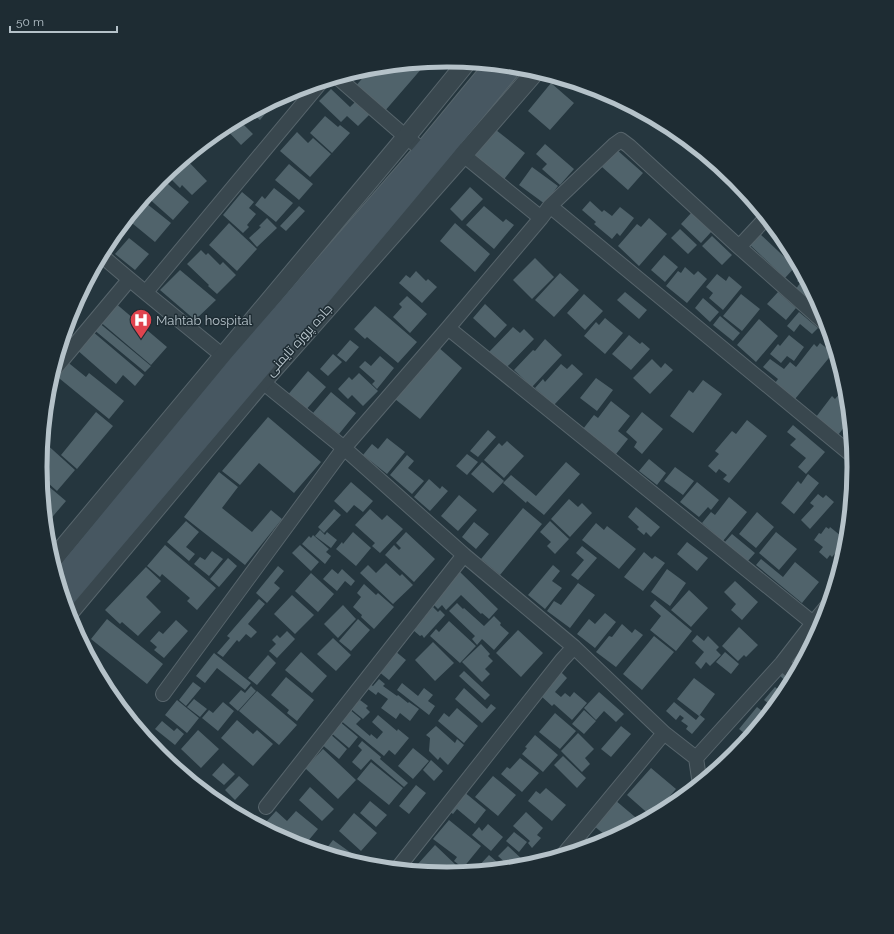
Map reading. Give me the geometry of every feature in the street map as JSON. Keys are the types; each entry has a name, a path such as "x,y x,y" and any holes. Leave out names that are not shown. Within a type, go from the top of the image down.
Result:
{"main road":[{"name":"جاده پروژه تایمنی","path":"68,594 244,370 491,69"},
{"name":"جاده پروژه تایمنی","path":"63,577 244,370 456,149 508,72"}],"street":[{"name":"جاده پروژه تایمنی","path":"72,608 244,370 406,137 463,68"},
{"name":"جاده پروژه تایمنی","path":"456,149 531,76"},
{"path":"342,81 424,151"},
{"path":"146,292 315,89"},
{"path":"163,694 344,448 448,328 545,212 621,140 739,248 818,317"},
{"path":"456,149 545,212 846,451"},
{"path":"739,248 763,222"},
{"path":"106,259 129,280 344,448 464,555 574,647 664,733 696,758 699,778"},
{"path":"62,361 129,280"},
{"path":"448,328 813,623"},
{"name":"جاده پروژه تایمنی","path":"57,556 244,370"},
{"path":"266,807 464,555"},
{"path":"696,758 782,663 818,617"},
{"path":"401,864 562,660 574,647"},
{"path":"782,663 791,671"},
{"path":"569,848 664,733"}],"building":[{"path":"422,68 384,112 354,88 364,76 395,70"},
{"path":"551,83 574,103 550,130 528,111"},
{"path":"331,89 350,107 359,98 370,114 358,126 347,116 341,122 319,101"},
{"path":"270,108 260,120 255,116"},
{"path":"325,116 338,127 340,125 350,133 332,153 310,133"},
{"path":"243,124 253,134 241,145 229,132"},
{"path":"496,130 525,153 501,183 472,159"},
{"path":"297,132 308,143 313,138 331,154 310,177 280,151"},
{"path":"545,144 574,169 560,185 542,169 547,164 536,154"},
{"path":"617,150 643,173 628,190 602,167"},
{"path":"692,151 711,166 731,185"},
{"path":"188,162 207,181 192,195 182,185 180,188 170,178"},
{"path":"289,164 313,184 299,200 275,180"},
{"path":"532,167 558,186 545,204 519,185"},
{"path":"166,182 189,202 173,220 150,199"},
{"path":"470,187 483,199 462,221 450,209"},
{"path":"274,188 293,203 276,222 255,205 262,196 265,199"},
{"path":"242,192 254,202 249,208 256,214 247,225 249,227 243,233 223,215"},
{"path":"590,201 602,212 604,210 612,216 620,207 634,218 620,236 617,233 612,239 594,224 596,222 582,210"},
{"path":"146,203 171,223 155,242 131,222"},
{"path":"299,206 305,211 286,231 280,226"},
{"path":"484,206 503,222 506,219 514,225 494,249 466,225"},
{"path":"692,212 712,231 701,243 681,224"},
{"path":"267,218 277,228 257,247 249,238 261,227 259,226"},
{"path":"649,218 667,234 639,266 618,246 637,224 641,227"},
{"path":"229,223 257,249 237,271 209,245"},
{"path":"455,223 490,254 475,272 440,241"},
{"path":"680,229 697,245 688,254 671,238"},
{"path":"759,233 790,263 794,268 785,278 749,244"},
{"path":"712,236 732,255 722,265 702,246"},
{"path":"129,238 149,254 135,270 115,254"},
{"path":"201,250 206,255 208,253 220,265 223,262 236,275 217,294 187,264"},
{"path":"664,255 678,267 665,282 651,270"},
{"path":"535,258 554,277 532,299 513,280"},
{"path":"685,267 694,275 698,271 707,279 687,303 666,286 678,271 681,273"},
{"path":"180,270 216,300 195,320 160,290"},
{"path":"416,271 426,281 428,279 437,287 422,303 399,283 406,275 410,278"},
{"path":"560,273 579,290 554,317 535,300"},
{"path":"717,274 726,281 729,276 742,287 723,310 709,298 713,293 706,287"},
{"path":"799,278 813,305 796,289 800,283 797,281"},
{"path":"625,292 647,310 639,319 617,300"},
{"path":"778,292 796,308 786,320 767,304"},
{"path":"584,294 603,311 585,330 567,313"},
{"path":"741,294 760,309 742,331 723,316"},
{"path":"407,296 427,314 410,333 393,317 402,307 399,304"},
{"path":"703,298 719,312 710,322 695,308"},
{"path":"114,302 167,347 151,365 98,320"},
{"path":"485,304 507,325 495,338 473,318"},
{"path":"375,306 417,342 398,363 367,337 365,339 354,329"},
{"path":"799,312 818,328 812,334 800,324 794,332 787,326"},
{"path":"720,316 740,333 733,341 713,325"},
{"path":"605,318 623,333 605,354 584,336 596,322 599,325"},
{"path":"759,319 778,336 756,362 737,345"},
{"path":"98,322 151,366 145,372 93,329"},
{"path":"513,327 520,333 524,329 534,339 506,368 489,352"},
{"path":"92,331 144,375 135,386 123,375 116,384 76,349"},
{"path":"629,335 640,344 642,342 650,349 631,370 612,354"},
{"path":"789,335 804,347 794,361 787,356 781,363 770,354 778,344 780,346"},
{"path":"545,339 562,355 532,387 514,370 533,350 535,351"},
{"path":"350,340 359,347 346,362 337,355"},
{"path":"820,343 829,350 831,356 795,399 775,383 778,379 763,367 770,359 784,369 790,362 796,367 814,344 817,347"},
{"path":"438,347 462,368 420,419 395,399"},
{"path":"333,354 342,362 328,376 320,369"},
{"path":"380,356 394,368 377,389 372,384 375,381 359,367 365,361 371,366"},
{"path":"652,359 661,368 665,363 673,370 650,394 633,378"},
{"path":"65,360 86,377 89,373 124,401 109,419 58,377 60,366"},
{"path":"561,364 567,369 572,364 583,374 554,405 535,388 543,379 545,382"},
{"path":"308,371 326,387 304,412 286,397"},
{"path":"359,373 378,391 363,406 352,395 348,399 338,389 349,377 352,380"},
{"path":"596,378 613,390 597,411 580,398"},
{"path":"703,380 722,394 693,433 670,416 689,390 693,393"},
{"path":"331,392 356,413 339,434 313,413"},
{"path":"840,393 844,415 845,426 838,435 816,417 832,396 835,399"},
{"path":"611,401 630,416 618,431 628,439 616,454 583,429 594,415 598,418"},
{"path":"96,412 113,426 77,469 61,455"},
{"path":"642,412 663,429 642,454 634,447 637,442 626,432"},
{"path":"268,417 321,462 294,493 259,463 240,485 222,471"},
{"path":"747,420 767,436 729,483 723,479 727,475 719,469 716,473 708,466 719,454 715,451 732,431 736,434"},
{"path":"793,425 825,452 806,474 798,467 806,458 790,445 796,439 787,432"},
{"path":"488,430 496,437 478,457 470,451"},
{"path":"387,438 405,452 387,474 363,455 372,444 378,449"},
{"path":"507,441 524,456 504,478 484,460 499,443 502,446"},
{"path":"48,445 75,470 57,491 48,483 50,480 47,478"},
{"path":"467,454 478,462 467,475 456,466"},
{"path":"407,455 414,461 408,468 424,481 412,494 390,475"},
{"path":"649,459 666,473 657,485 639,471"},
{"path":"482,462 504,481 493,493 471,474"},
{"path":"566,462 580,474 544,515 527,501 526,503 503,483 511,475 536,496"},
{"path":"675,467 694,481 683,495 664,481"},
{"path":"219,472 238,487 222,508 252,532 271,510 282,519 245,565 184,517"},
{"path":"808,474 819,483 794,514 781,503 798,481 801,484"},
{"path":"429,479 440,489 442,486 448,491 430,511 414,497"},
{"path":"351,482 373,501 363,512 354,505 347,513 334,501"},
{"path":"697,482 719,500 711,510 708,507 699,517 680,502"},
{"path":"48,486 66,501 50,520"},
{"path":"818,494 823,498 826,495 834,502 810,529 801,520 814,506 810,503"},
{"path":"459,495 477,510 458,531 441,516"},
{"path":"729,497 747,512 723,541 702,523 711,512 715,515"},
{"path":"569,499 578,507 582,503 592,513 570,537 551,519"},
{"path":"636,507 660,527 651,537 646,532 644,535 637,529 639,527 628,517"},
{"path":"523,508 542,524 500,575 481,559"},
{"path":"334,509 341,515 324,533 318,527"},
{"path":"370,509 382,520 387,515 403,529 380,553 372,546 375,543 355,525"},
{"path":"757,512 774,527 756,548 739,534"},
{"path":"186,521 199,532 186,547 195,554 189,561 167,542"},
{"path":"550,521 569,539 555,554 547,546 551,542 540,532"},
{"path":"474,522 489,534 476,549 462,537"},
{"path":"596,523 604,530 607,526 636,549 619,569 582,540"},
{"path":"826,527 829,529 830,527 841,536 838,550 832,557 830,555 827,559 819,552 823,547 814,540 819,533 821,534"},
{"path":"320,530 325,535 327,532 337,540 331,548 315,536"},
{"path":"353,532 371,548 356,566 336,549 342,542 343,544"},
{"path":"406,532 435,559 414,582 385,555 394,545 399,550 401,548 396,543"},
{"path":"776,532 797,549 779,570 759,553"},
{"path":"732,534 755,553 747,562 724,543"},
{"path":"313,535 329,549 326,552 331,556 325,564 302,544 309,536 311,538"},
{"path":"687,542 708,558 697,571 677,554"},
{"path":"165,545 216,588 197,610 187,601 190,598 162,574 160,577 147,566"},
{"path":"300,545 319,562 311,571 292,553"},
{"path":"582,546 597,558 578,580 571,575 584,560 576,553"},
{"path":"212,551 223,559 209,576 194,564 200,557 205,560"},
{"path":"644,552 652,559 655,556 665,563 643,591 624,577"},
{"path":"228,558 237,566 219,587 210,579"},
{"path":"761,559 783,577 795,562 819,582 802,603 756,565"},
{"path":"386,563 400,576 402,574 413,585 393,604 360,573 368,565 376,573"},
{"path":"553,565 560,571 552,581 562,588 545,609 528,595"},
{"path":"278,566 284,571 274,583 280,588 267,603 256,593"},
{"path":"146,567 161,581 146,597 161,612 138,636 122,622 120,624 105,610"},
{"path":"332,569 338,574 342,569 355,581 351,586 345,581 337,591 323,579"},
{"path":"667,569 686,583 670,606 651,592"},
{"path":"460,572 498,609 489,619 482,613 481,614 461,595 446,610 442,605 438,609 431,602"},
{"path":"311,573 334,594 318,612 295,591"},
{"path":"735,581 758,602 742,620 731,610 736,604 724,592"},
{"path":"578,583 595,595 570,628 547,611 554,601 561,605"},
{"path":"364,584 376,595 378,593 394,607 374,629 353,607 361,597 357,593"},
{"path":"689,590 708,608 691,627 671,610"},
{"path":"292,595 314,615 295,634 274,614"},
{"path":"259,599 265,604 248,624 257,632 251,638 246,634 239,642 237,640 223,657 217,653 230,638 227,636"},
{"path":"655,600 692,631 676,651 650,630 661,616 650,606"},
{"path":"457,603 484,626 494,616 501,623 500,625 509,633 494,650 482,639 477,645 472,639 475,636 449,611"},
{"path":"343,605 356,619 338,638 324,624"},
{"path":"433,607 438,612 440,610 445,615 424,638 422,635 420,636 413,630"},
{"path":"605,613 616,622 595,648 577,634 589,619 595,624"},
{"path":"107,619 163,664 147,684 91,639"},
{"path":"358,619 370,630 351,651 339,641"},
{"path":"176,620 188,631 164,658 154,650 157,647 150,641 159,631 163,634"},
{"path":"449,621 476,646 460,663 430,636 436,629 439,632"},
{"path":"622,624 632,633 635,629 643,635 616,667 596,652 609,636 612,637"},
{"path":"739,627 758,645 746,657 744,655 738,661 722,646"},
{"path":"518,630 543,653 521,677 496,653"},
{"path":"287,631 295,639 277,658 269,651 276,644 272,640 277,635 280,638"},
{"path":"697,635 704,641 708,636 719,647 716,650 721,655 710,666 706,662 701,669 695,663 704,652 692,641"},
{"path":"654,636 674,652 642,690 623,674"},
{"path":"333,638 351,655 336,671 317,654"},
{"path":"433,642 454,663 435,681 415,660"},
{"path":"806,643 797,659 794,656"},
{"path":"481,644 490,654 488,656 493,661 485,669 490,674 482,682 462,662"},
{"path":"395,651 406,660 389,680 378,671"},
{"path":"301,652 327,676 312,693 285,670"},
{"path":"725,652 739,664 731,674 716,662"},
{"path":"214,653 251,683 245,690 217,668 205,683 196,676"},
{"path":"268,655 276,663 257,685 248,678"},
{"path":"787,665 792,669 785,680 779,675"},
{"path":"464,671 490,695 485,700 459,676"},
{"path":"561,672 567,678 555,692 561,697 565,693 570,697 574,692 587,703 572,720 554,704 552,706 541,696"},
{"path":"286,677 314,700 297,721 287,713 289,710 271,695"},
{"path":"694,678 715,694 699,716 677,699"},
{"path":"379,679 385,684 383,686 419,709 410,721 400,713 396,719 381,708 388,699 378,692 376,695 368,689"},
{"path":"193,682 201,688 186,706 179,700"},
{"path":"402,683 418,696 424,688 433,695 428,701 435,706 429,715 397,690"},
{"path":"251,686 256,691 238,711 229,703 241,690 245,693"},
{"path":"775,687 779,690 769,704 764,700"},
{"path":"464,688 487,709 491,704 496,708 482,723 455,699"},
{"path":"257,691 297,725 279,745 239,711"},
{"path":"599,692 624,714 616,722 604,711 596,720 584,708"},
{"path":"194,699 207,709 200,717 187,707"},
{"path":"177,700 199,718 187,733 165,715"},
{"path":"360,700 368,706 366,708 370,712 363,719 351,709"},
{"path":"223,702 234,711 218,731 202,718 209,710 213,713"},
{"path":"674,702 696,720 700,715 705,719 692,734 686,729 688,726 681,721 684,718 680,715 676,720 666,711"},
{"path":"757,707 763,712 745,734 739,729"},
{"path":"457,708 478,726 464,743 438,721 444,713 449,717"},
{"path":"349,709 361,719 356,724 370,736 371,734 377,739 383,732 372,722 378,715 397,731 398,729 409,738 395,755 389,750 384,756 340,720"},
{"path":"584,710 596,721 584,734 572,724"},
{"path":"555,713 576,731 560,749 539,732"},
{"path":"237,720 253,734 257,730 273,744 253,766 221,738"},
{"path":"162,721 174,731 177,728 184,734 175,745 155,729"},
{"path":"339,721 358,737 349,748 330,732"},
{"path":"436,726 455,743 457,739 464,745 448,765 440,757 438,760 429,751 430,738 426,735"},
{"path":"621,726 631,734 611,757 601,749"},
{"path":"198,730 219,749 201,768 181,749"},
{"path":"329,733 347,749 339,759 320,743"},
{"path":"578,733 594,749 585,758 590,764 582,772 561,751"},
{"path":"535,735 558,755 543,772 522,754 527,748 525,747"},
{"path":"362,741 408,783 404,787 371,759 361,770 352,762 362,750 358,746"},
{"path":"413,748 429,761 413,779 398,766"},
{"path":"323,749 356,780 338,799 305,768"},
{"path":"563,756 586,778 577,788 554,765"},
{"path":"520,758 539,773 522,792 501,774 507,767 510,769"},
{"path":"431,760 443,771 434,781 423,770"},
{"path":"371,762 403,788 389,805 357,779"},
{"path":"223,763 235,774 224,785 212,775"},
{"path":"651,768 676,789 664,803 647,813 627,795"},
{"path":"239,776 249,785 235,800 225,790"},
{"path":"493,776 516,795 498,816 475,797"},
{"path":"416,785 426,793 409,814 399,806"},
{"path":"310,787 334,809 322,821 299,800"},
{"path":"546,788 566,805 552,821 528,801 536,791 540,794"},
{"path":"463,791 486,810 475,824 457,809 453,814 447,810"},
{"path":"615,800 637,819 605,835 594,826"},
{"path":"370,801 387,815 376,827 360,813"},
{"path":"276,811 287,821 296,811 318,829 307,842 272,827 266,822"},
{"path":"526,812 543,828 537,835 541,838 532,848 528,843 530,841 513,826"},
{"path":"354,813 377,833 361,851 339,831"},
{"path":"449,820 481,846 464,866 461,866 454,861 457,857 433,839"},
{"path":"488,824 503,837 491,851 472,835 479,827 482,831"},
{"path":"514,832 527,842 519,852 506,841"},
{"path":"333,840 354,855 343,853 327,848"},
{"path":"435,845 458,867 421,866 417,865"},
{"path":"508,846 522,860 505,863 498,856"},
{"path":"489,855 499,864 499,864 479,866"}],"place":[{"name":"Mahtab hospital","path":"141,340"}]}
